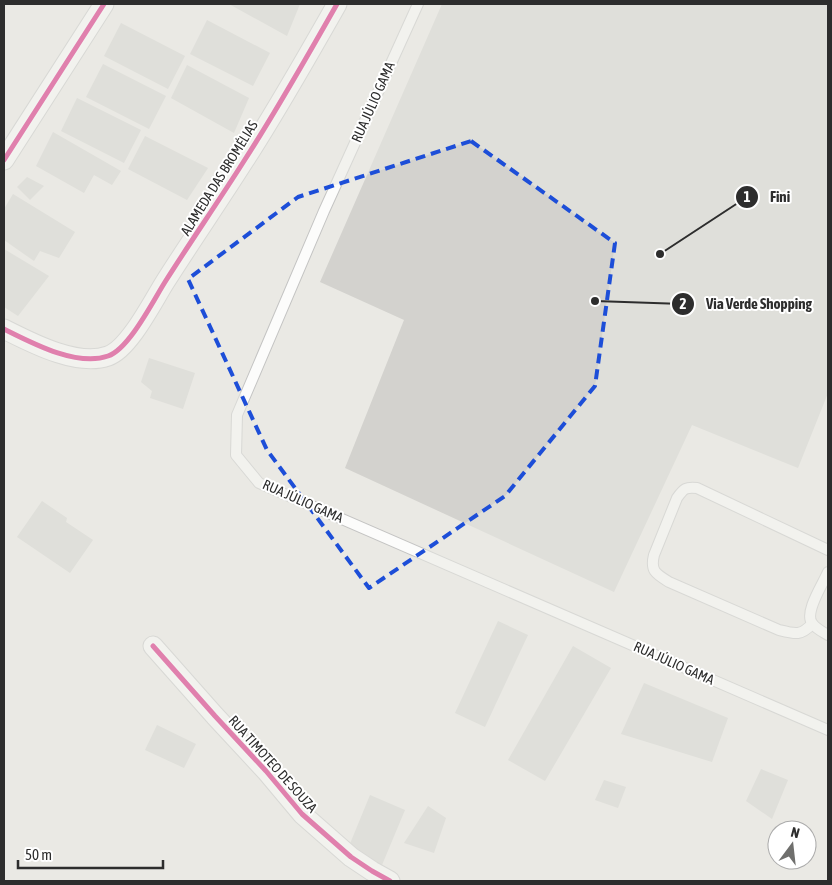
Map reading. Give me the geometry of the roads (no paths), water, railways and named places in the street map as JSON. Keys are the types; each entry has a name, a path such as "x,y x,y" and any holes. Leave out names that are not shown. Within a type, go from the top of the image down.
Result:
{"street":[{"path":"4,160 104,4"},
{"name":"ALAMEDA DAS BROMÉLIAS","path":"4,329 44,348 88,359 109,356 122,346 133,333 245,160 337,4"},
{"name":"RUA TIMOTEO DE SOUZA","path":"153,646 266,771 302,814 351,857 390,881"}],"lane":[{"name":"RUA JÚLIO GAMA","path":"418,4 324,211 237,416 236,455 259,483 828,730"},
{"path":"812,624 802,632 795,634 779,630 670,582 656,574 652,563 677,498 688,487 698,488 828,550"},
{"path":"828,572 810,611 812,624 828,635"}],"place":[{"name":"Fini","path":"660,254"},
{"name":"Via Verde Shopping","path":"595,301"}]}
